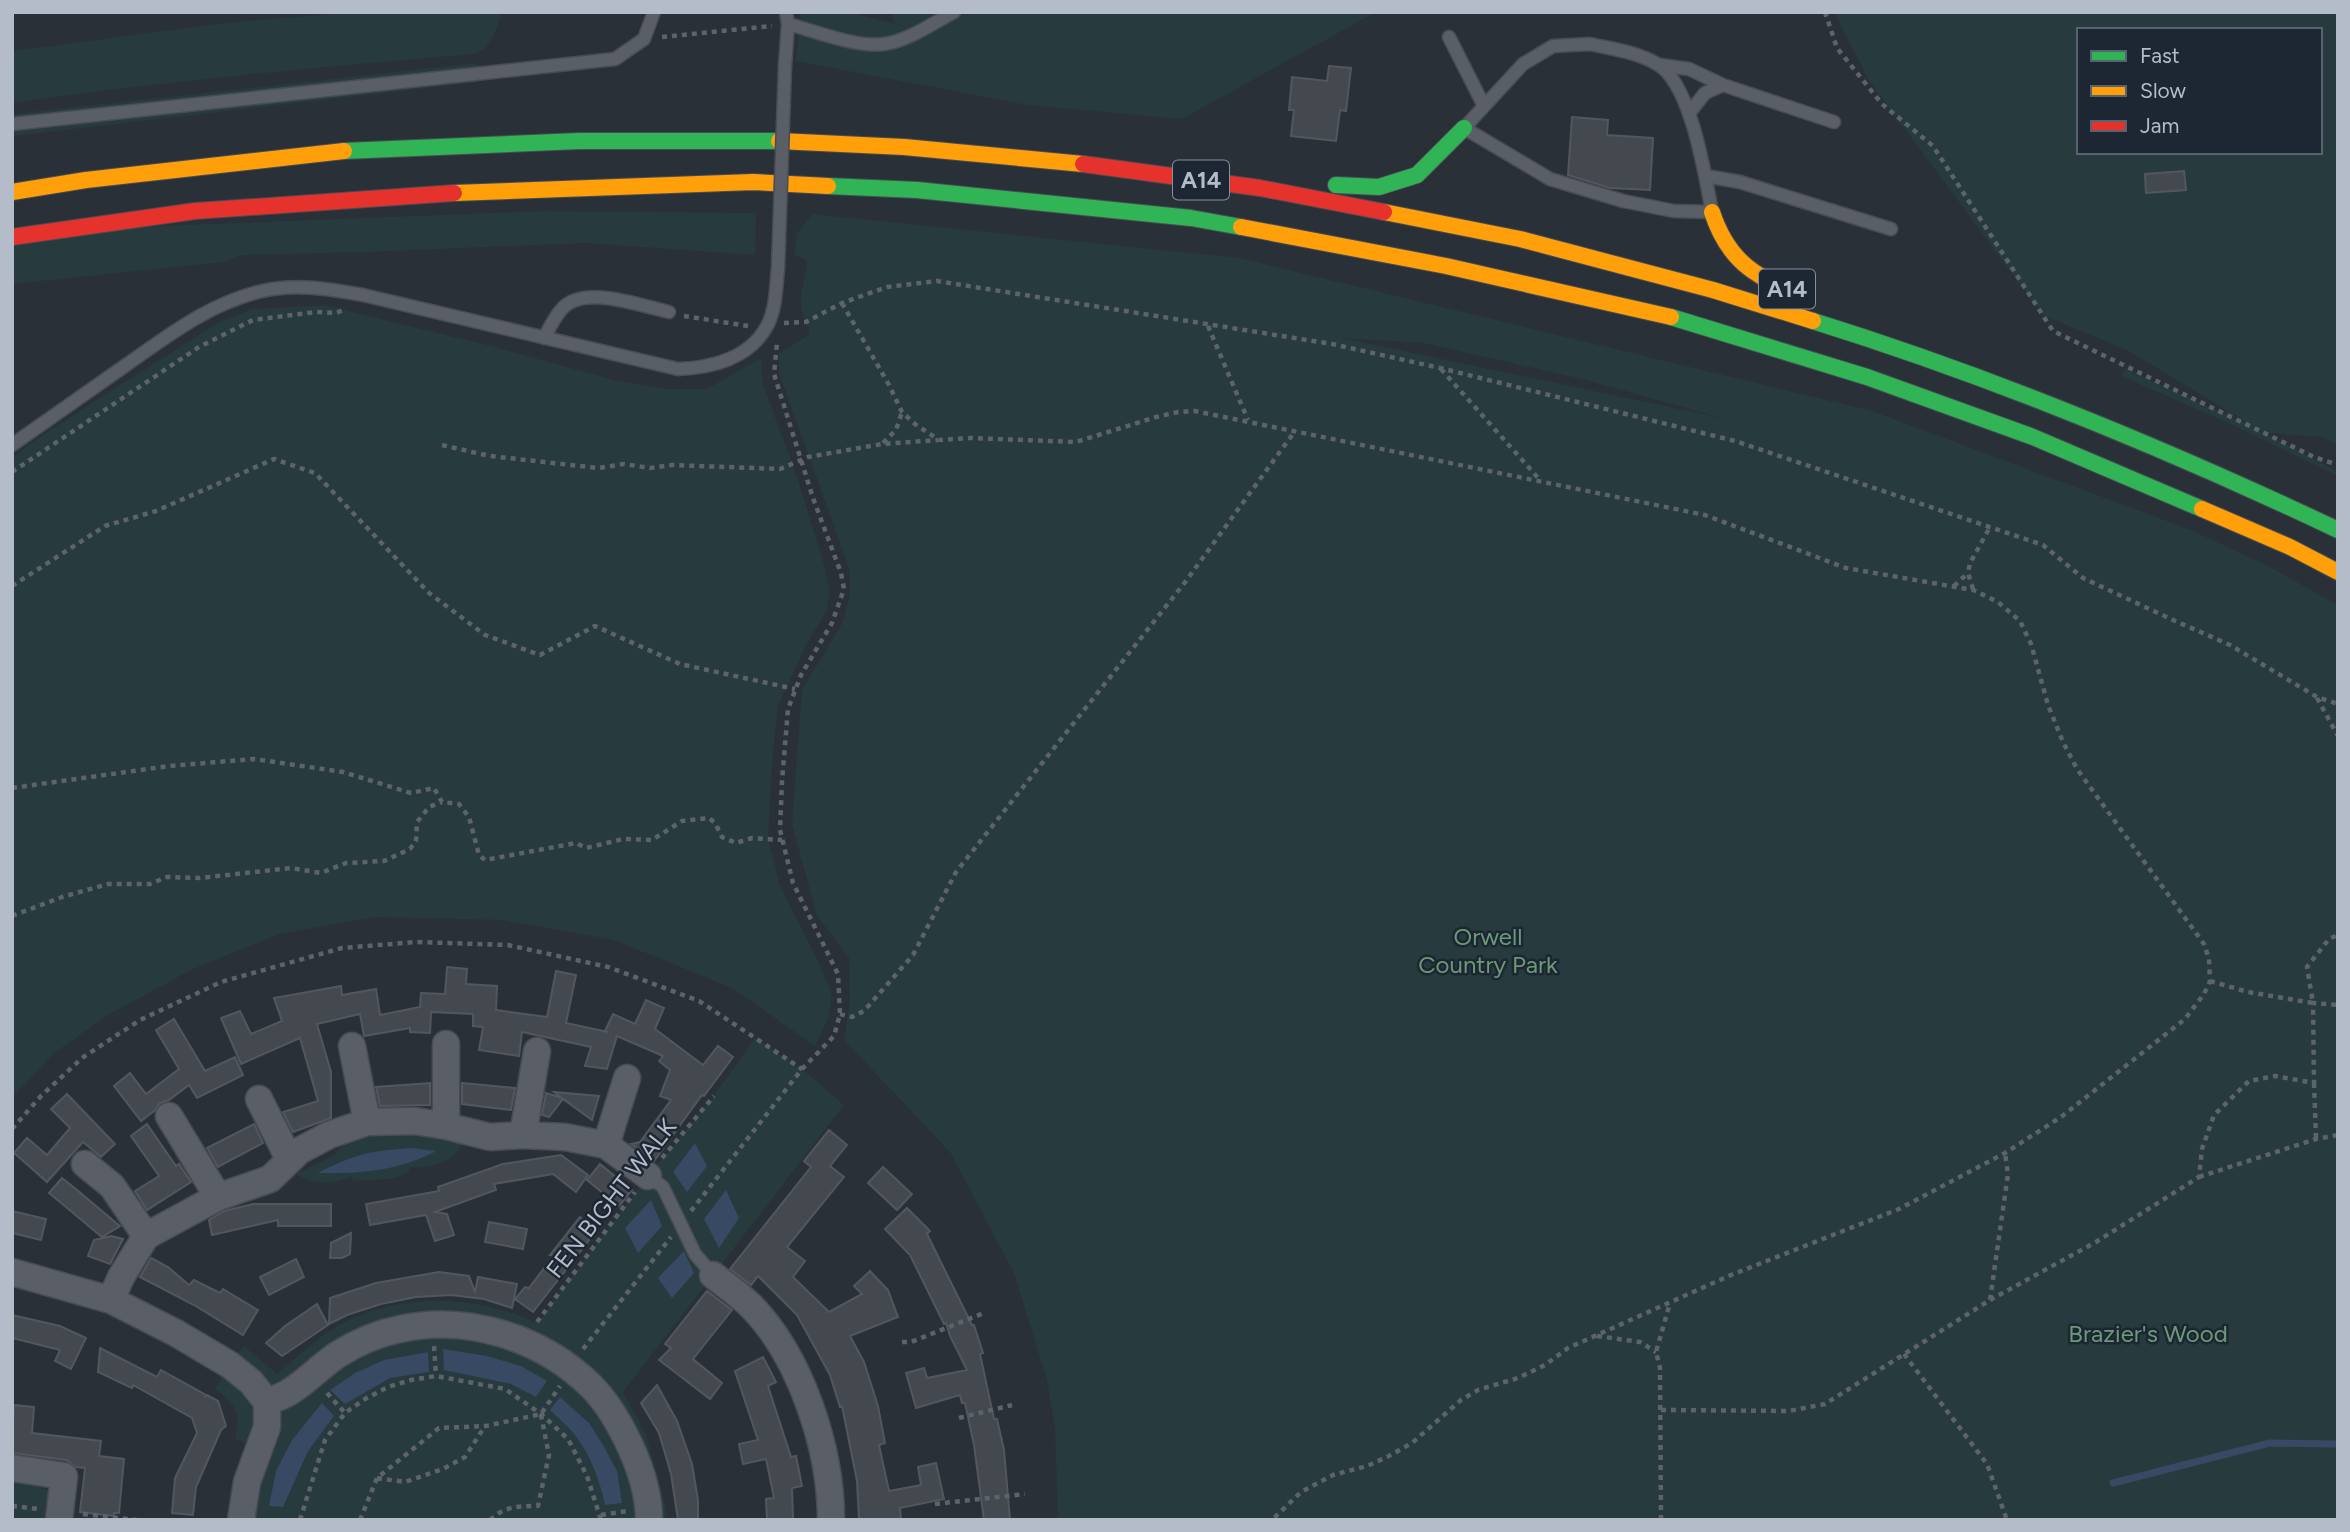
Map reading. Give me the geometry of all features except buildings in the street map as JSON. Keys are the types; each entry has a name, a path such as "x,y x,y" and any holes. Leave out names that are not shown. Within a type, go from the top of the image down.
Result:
{"highway":[{"name":"A14","path":"1260,188 1335,185 1380,187 1417,176 1464,128"},
{"name":"A14","path":"12,192 86,180 330,152 579,141 755,140 904,147 1088,165 1260,188 1520,239 1713,290 1887,344 2063,409 2226,477 2338,530"},
{"name":"A14","path":"12,237 223,209 485,191 753,182 917,190 1191,218 1446,266 1663,315 1867,377 2033,437 2290,547 2338,572"},
{"name":"A14","path":"1712,212 1717,232 1735,260 1765,281 1825,305 1887,344"}],"street":[{"path":"446,1044 446,1126"},
{"path":"352,1046 367,1122"},
{"path":"523,1135 537,1051"},
{"path":"606,1145 627,1078"},
{"path":"259,1099 284,1149 292,1158"},
{"path":"169,1116 218,1196"},
{"path":"111,1300 121,1277 146,1236 218,1196 270,1179 299,1151 329,1135 367,1122 415,1121 490,1137 565,1137 606,1145 648,1176"},
{"path":"85,1164 112,1186 146,1236"},
{"path":"12,1272 111,1300 196,1343 251,1382 267,1402 267,1427 247,1482 241,1520"},
{"path":"713,1275 758,1314 775,1336 799,1379 812,1410 823,1452 831,1520"},
{"path":"267,1402 291,1391 338,1354 370,1338 400,1329 432,1324 471,1326 521,1338 572,1368 593,1388 610,1410 638,1463 649,1520"},
{"path":"12,1468 64,1476 60,1516"}],"lane":[{"path":"12,124 615,59 643,39 654,12"},
{"path":"12,445 191,320 234,299 263,290 293,287 329,289 363,295 678,369 700,369 722,363 741,352 774,324 787,18 860,43 884,44 905,38 954,12"},
{"path":"1449,37 1484,106"},
{"path":"1660,65 1676,86 1690,112 1712,212 1674,211 1636,204 1550,179 1464,128 1523,64 1553,46 1590,44 1640,56 1660,65 1689,69 1723,85 1834,122"},
{"path":"1690,112 1705,93 1723,85"},
{"path":"1706,176 1740,182 1891,229"},
{"path":"544,338 562,308 590,295 669,312"},
{"path":"648,1176 663,1187 695,1254 713,1275"}],"path":[{"path":"1825,12 1837,48 1882,104 1933,146 2053,331 2314,457 2338,465"},
{"path":"643,39 787,18"},
{"path":"669,312 741,327 806,322 842,303 887,287 937,281 1332,344 1440,368 1735,441 2043,545 2083,578 2230,645 2317,698 2338,704"},
{"path":"12,472 199,347 253,320 316,312 336,313 363,295"},
{"path":"842,303 890,385 902,412 939,440"},
{"path":"12,1129 41,1096 82,1058 139,1020 221,982 342,948 416,942 508,944 608,967 699,1002 802,1069 834,1036 840,1014 838,974 793,883 782,840 782,781 788,709 794,689 832,623 844,589 841,573 801,461 774,374 774,324"},
{"path":"1208,325 1248,420"},
{"path":"1440,368 1541,482"},
{"path":"442,446 490,456 598,468 624,464 650,468 672,465 780,470 808,457 881,444 970,438 1076,442 1178,412 1195,411 1705,515 1846,568 1973,590 1998,602 2020,621 2031,644 2048,705 2063,742 2091,788 2204,944 2209,959 2210,981 2204,994 2185,1019 2061,1117 2005,1153 1899,1209 1731,1275 1568,1348 1518,1378 1478,1390 1461,1400 1412,1443 1367,1466 1333,1475 1301,1492 1272,1520"},
{"path":"881,444 896,430 902,412"},
{"path":"840,1014 852,1017 864,1011 913,955 956,872 1186,581 1295,431"},
{"path":"12,586 105,526 156,511 274,459 315,473 429,593 485,635 540,655 595,626 680,664 794,689"},
{"path":"1973,590 1968,573 1970,563 1990,527"},
{"path":"1954,586 1968,573"},
{"path":"2317,698 2338,736"},
{"path":"12,788 169,766 254,759 343,772 411,793 434,788 442,802"},
{"path":"12,916 62,897 108,884 150,884 167,877 200,878 291,868 321,873 346,863 384,861 410,849 416,841 417,822 429,807 442,802 459,804 469,817 479,855 485,860 576,842 586,848 623,839 652,840 682,821 709,818 715,823 722,837 736,843 752,838 782,840"},
{"path":"2316,1139 2313,1003 2307,967 2329,939 2338,935"},
{"path":"2210,981 2248,992 2338,1005"},
{"path":"2199,1177 2202,1149 2214,1115 2249,1081 2275,1076 2314,1083"},
{"name":"FEN BIGHT WALK","path":"537,1323 648,1176 714,1096"},
{"path":"1661,1410 1789,1411 1825,1404 1990,1300 2096,1242 2199,1177 2316,1139 2338,1135"},
{"path":"1990,1300 2008,1174 2005,1153"},
{"path":"1661,1520 1660,1368 1656,1352 1670,1302"},
{"path":"902,1342 911,1342 984,1313"},
{"path":"1595,1336 1640,1342 1656,1352"},
{"path":"1904,1354 1987,1464 2007,1520"},
{"path":"300,1520 326,1440 345,1413 388,1387 436,1376 505,1389 541,1414 568,1440 587,1476 601,1520"},
{"path":"959,1418 1012,1405"},
{"path":"360,1520 377,1478 439,1428 486,1426 541,1414"},
{"path":"490,1520 499,1511 517,1506 538,1506 549,1455 541,1414"},
{"path":"377,1478 405,1482 443,1469 465,1457 486,1426"},
{"path":"935,1504 1025,1493"},
{"path":"60,1516 137,1520"}],"green space":[{"path":"358,12 502,12 490,42 475,54 243,75 12,103 12,51 233,22"},
{"path":"801,12 848,12 895,24 891,13 893,12 1376,12 1182,119 1027,105 796,61"},
{"path":"1834,12 2338,12 2338,445 2322,437 2265,433 2338,472 2338,476 2226,422 2121,376 2125,369 2256,428 2129,351 2043,315 1870,82"},
{"path":"478,63 479,82 12,136 12,114"},
{"path":"544,211 756,213 755,255 586,243 241,255 223,262 12,284 12,243 104,228"},
{"name":"Orwell Country Park","path":"812,214 1239,258 1872,411 2191,530 2266,565 2338,605 2338,1520 1058,1520 1055,1427 1047,1380 1014,1273 950,1152 844,1040 850,1001 849,958 817,916 792,824 802,690 843,622 850,594 850,571 779,373 779,354 810,334 801,301 807,261 794,254 797,234","holes":["1342,338 1424,343 1586,380 1722,418"]},
{"path":"324,305 614,380 667,389 707,389 761,358 763,384 797,477 824,564 830,593 826,612 806,645 778,706 768,838 780,886 832,994 828,1019 815,1046 732,988 614,940 503,920 375,917 279,934 191,970 108,1015 53,1054 12,1098 12,458 44,434 219,322 252,309"},
{"path":"755,1038 802,1069 844,1105 623,1392 646,1435 666,1507 666,1520 252,1520 256,1478 267,1451 235,1439 237,1415 228,1400 215,1388 244,1346 277,1374 322,1336 347,1321 400,1304 456,1302 511,1313 537,1323 648,1176 714,1096"},
{"path":"412,1131 463,1143 453,1155 441,1163 410,1167 408,1173 391,1179 354,1181 351,1177 323,1182 296,1174 335,1155 344,1143 372,1134"},
{"path":"12,1477 42,1480 41,1488 53,1490 50,1520 12,1520"}],"water":[{"path":"695,1143 707,1166 687,1192 673,1172"},
{"path":"411,1148 436,1151 408,1163 378,1170 318,1173 363,1154"},
{"path":"726,1190 739,1218 719,1248 704,1219"},
{"path":"651,1200 662,1226 638,1253 625,1228"},
{"path":"684,1251 694,1273 672,1298 658,1278"},
{"path":"443,1349 487,1356 521,1366 547,1381 536,1397 511,1384 444,1370"},
{"path":"428,1352 429,1372 390,1378 345,1404 330,1390 355,1373 384,1360"},
{"path":"560,1397 589,1423 603,1445 617,1471 622,1503 605,1505 590,1458 571,1431 550,1410"},
{"path":"322,1403 334,1416 308,1451 283,1507 269,1506 276,1471 292,1440"}],"waterway":[{"path":"2113,1483 2270,1443 2338,1444"}],"traffic: fast":[{"path":"1336,185 1379,187 1417,175 1464,128"},
{"path":"344,151 579,141 779,141"},
{"path":"828,186 917,190 1191,218 1241,227"},
{"path":"1671,317 1867,377 2033,437 2202,509"},
{"path":"1813,321 1947,366 2079,416 2338,530"}],"traffic: slow":[{"path":"779,141 904,147 1083,164"},
{"path":"12,192 86,180 344,151"},
{"path":"454,193 753,182 828,186"},
{"path":"1384,212 1520,239 1713,290 1813,321"},
{"path":"1712,212 1727,245 1747,267 1773,283 1806,297"},
{"path":"1241,227 1446,266 1671,317"},
{"path":"2202,509 2290,547 2338,572"}],"traffic: jam":[{"path":"1083,164 1260,188 1384,212"},
{"path":"12,237 195,211 454,193"}],"park label":[{"name":"Brazier's Wood","path":"2148,1333"}]}
